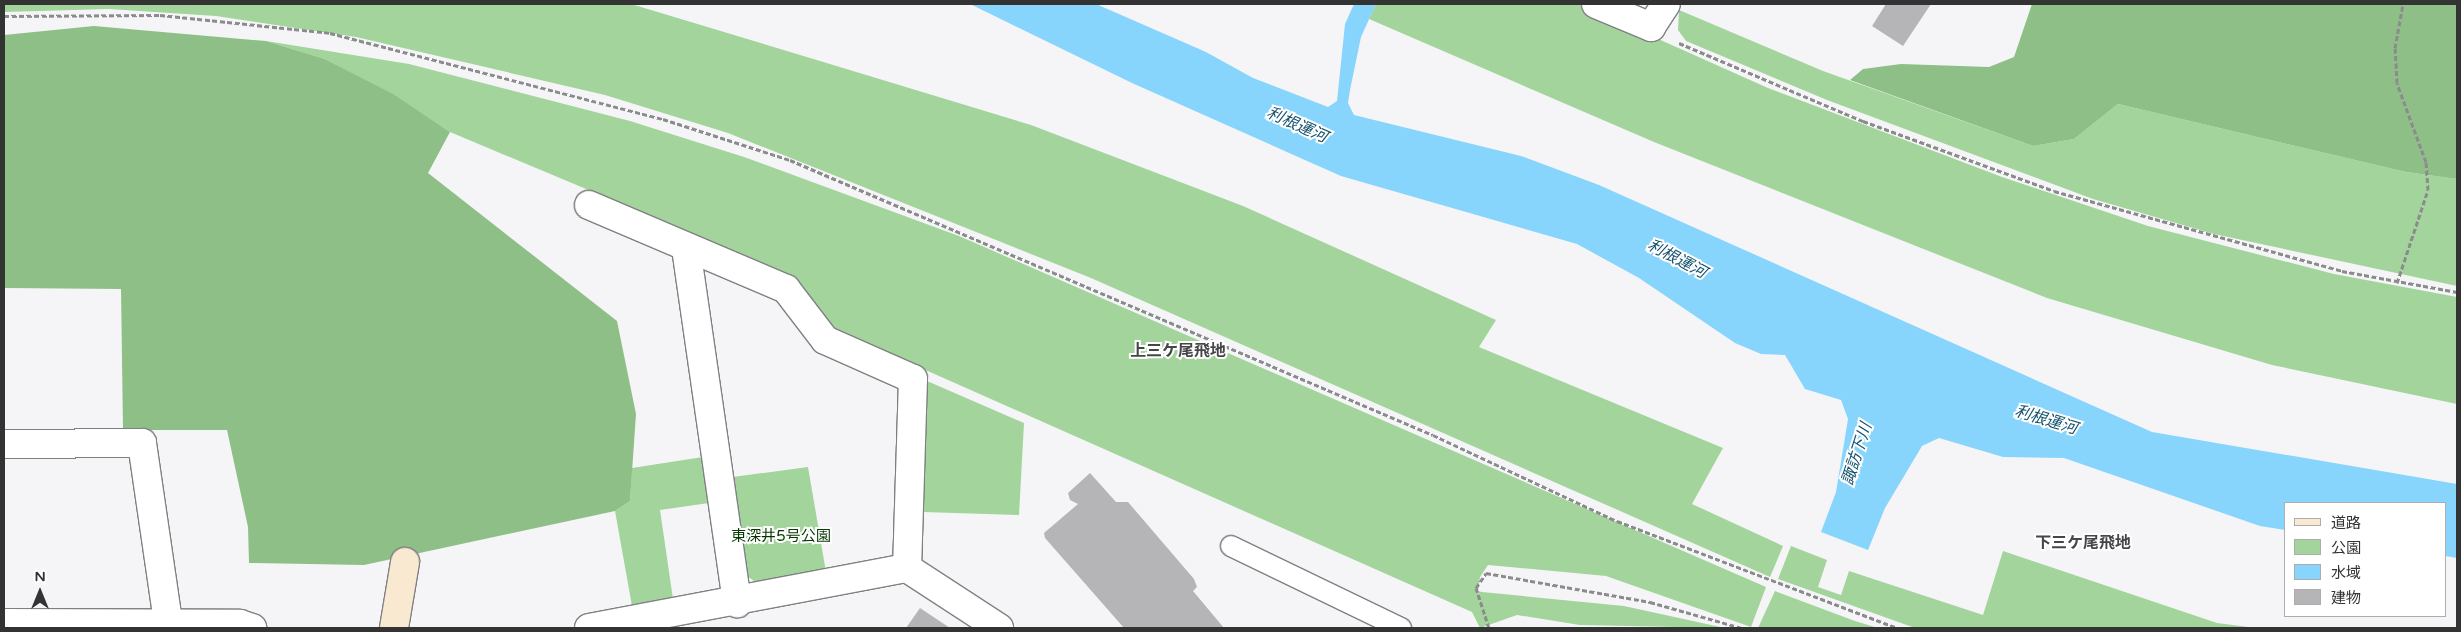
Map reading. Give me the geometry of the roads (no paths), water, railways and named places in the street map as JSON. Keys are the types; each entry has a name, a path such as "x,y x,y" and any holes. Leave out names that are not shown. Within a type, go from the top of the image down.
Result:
{"street":[{"path":"1596,4 1651,28 1666,4"},
{"path":"589,205 686,248 786,289 824,340 913,379 907,568"},
{"path":"686,248 738,603"},
{"path":"4,444 142,443 168,622"},
{"path":"394,628 405,562"},
{"path":"589,628 738,603 907,568 1000,628"},
{"path":"4,623 168,622 240,624 252,628"}],"lane":[{"path":"1231,546 1401,628"}],"water":[{"path":"970,4 1096,4 1206,52 1253,78 1328,107 1337,101 1345,24 1354,4 1376,4 1361,37 1350,90 1348,103 1354,115 1521,156 1599,185 2152,432 2457,484 2457,558 2446,556 2446,502 2284,502 2284,530 2260,526 2064,458 2003,457 1939,438 1922,446 1885,508 1868,550 1821,532 1836,492 1848,419 1841,400 1805,389 1785,355 1761,354 1735,343 1639,278 1577,244 1341,176 1132,83"}],"district":[{"name":"上三ケ尾飛地","path":"1178,351"},
{"name":"下三ケ尾飛地","path":"2083,543"}],"water label":[{"name":"利根運河","path":"1297,125"},
{"name":"利根運河","path":"1677,259"},
{"name":"利根運河","path":"2046,420"},
{"name":"諏訪下川","path":"1857,454"}],"park label":[{"name":"東深井5号公園","path":"781,537"}]}
